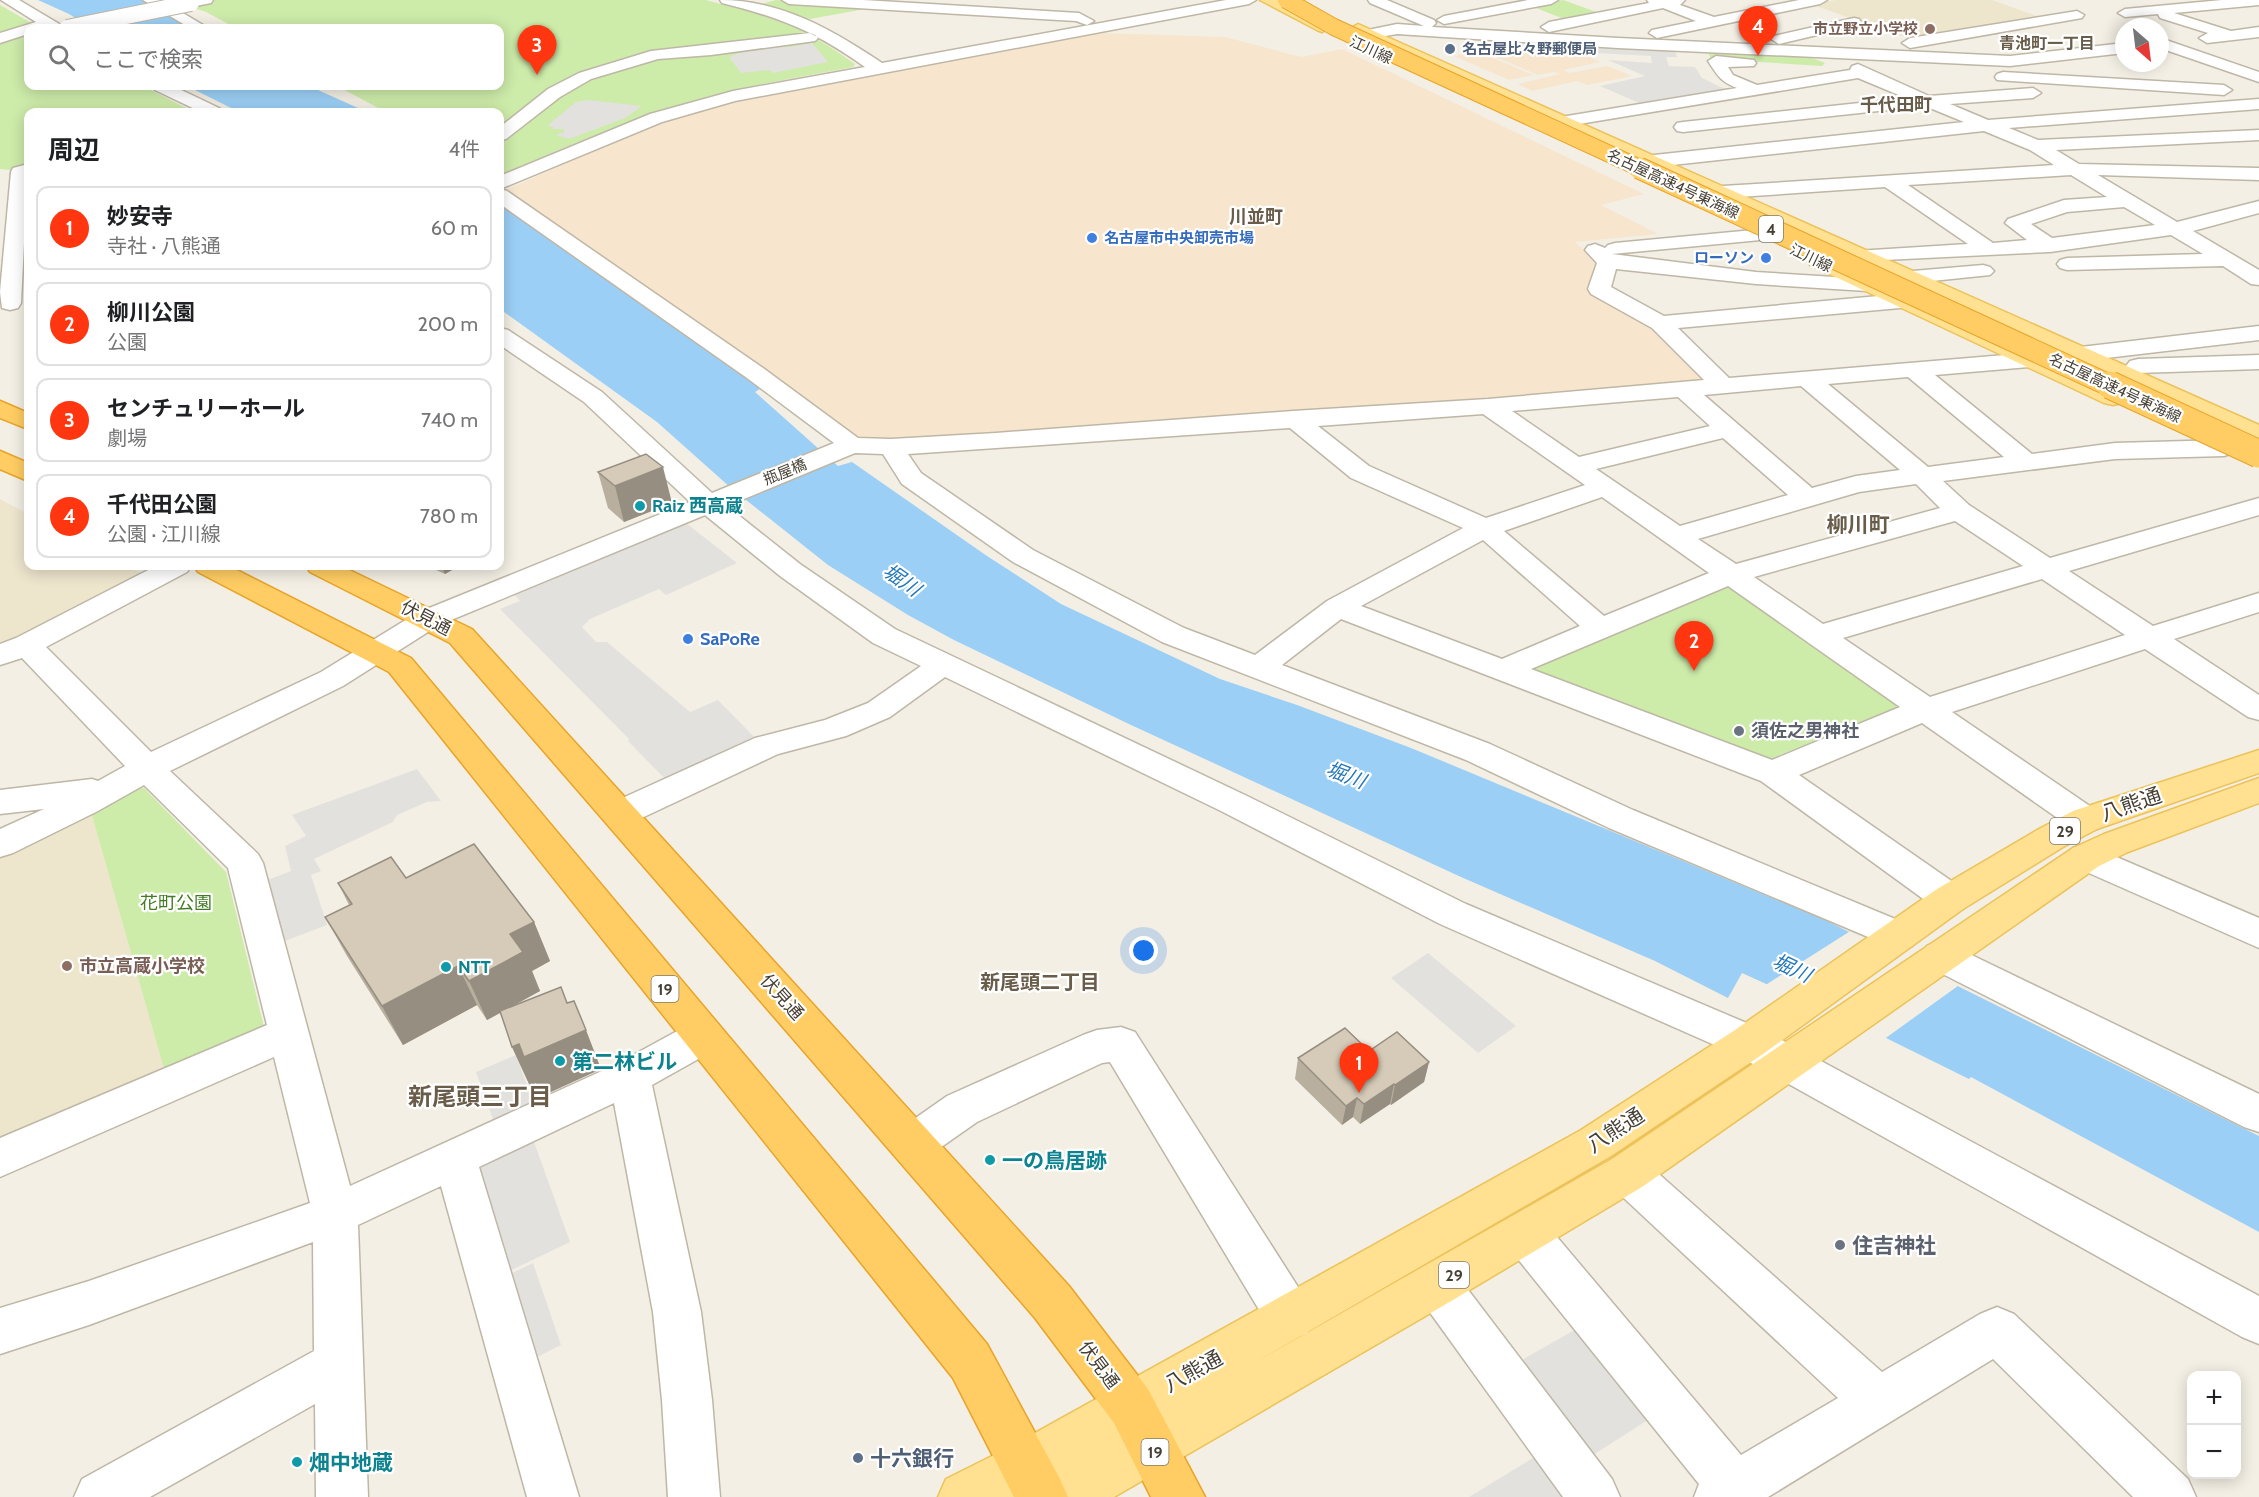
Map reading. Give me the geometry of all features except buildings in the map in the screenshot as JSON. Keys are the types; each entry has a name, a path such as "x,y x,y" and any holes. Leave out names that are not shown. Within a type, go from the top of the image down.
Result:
{"highway":[{"name":"名古屋高速4号東海線","path":"1286,0 1334,27 2259,439"},
{"name":"名古屋高速4号東海線","path":"1304,0 1348,25 1526,107 2259,439"},
{"path":"0,408 24,420"},
{"name":"19","path":"216,570 400,665 970,1361 1034,1481"},
{"name":"伏見通","path":"328,570 461,636 1052,1302 1142,1427 1179,1497"}],"main road":[{"name":"江川線","path":"1267,0 1900,301 2259,464"},
{"name":"江川線","path":"1297,0 1368,34 2112,367 2259,439"},
{"name":"八熊通","path":"1065,1497 1142,1427 1290,1317 1596,1143 1749,1042 1950,899 2051,837 2085,820 2259,761"},
{"name":"八熊通","path":"964,1497 1034,1481 1437,1285 1628,1173 2086,857 2116,843 2259,790"}],"street":[{"path":"8,0 50,24"},
{"path":"150,0 193,24"},
{"path":"727,0 799,21 820,30 878,68"},
{"path":"749,6 770,0"},
{"path":"789,0 1080,17 1099,28"},
{"path":"886,6 906,0"},
{"path":"944,9 973,0"},
{"path":"998,12 1034,0"},
{"path":"504,180 624,130 694,106 766,89 1249,0"},
{"path":"1368,34 1551,0"},
{"path":"1502,36 1659,2 1686,0"},
{"path":"1618,43 1617,41 1820,0"},
{"path":"87,24 199,1"},
{"path":"1385,1 1429,23"},
{"path":"2149,10 2223,2 2259,1"},
{"path":"1659,2 1797,51 1854,66 1927,101 2036,146 2174,229 2242,256 2259,279"},
{"path":"1058,16 1092,4"},
{"path":"1801,4 1873,29"},
{"path":"1567,122 1755,90 1854,66 1911,43 2018,25 2083,17 2044,4"},
{"path":"2122,6 2149,10 2229,35"},
{"path":"167,9 173,9 199,24"},
{"path":"1730,49 1854,22"},
{"path":"2018,25 2085,52"},
{"path":"1397,29 1618,43 1797,51"},
{"path":"0,38 24,33"},
{"path":"2169,42 2254,34"},
{"path":"1892,36 1911,43"},
{"path":"0,44 24,38"},
{"path":"504,132 554,93 585,76 657,54 711,50 789,38 810,38"},
{"path":"1932,39 1964,69"},
{"path":"2169,46 2257,75"},
{"path":"1964,69 2010,61 2115,49"},
{"path":"1755,90 1727,78 1716,61 1964,69 2081,85 2259,92"},
{"path":"1683,127 2081,85 2259,165"},
{"path":"168,90 205,108"},
{"path":"1654,161 1986,125 2259,104"},
{"path":"1641,109 1683,127 1723,152"},
{"path":"1766,118 1838,160 1881,181 1990,250"},
{"path":"2036,146 2259,135"},
{"path":"1723,192 2073,169 2259,174"},
{"path":"13,302 21,264 14,244 15,206 20,172 24,172"},
{"path":"504,183 849,446 898,458 1056,443 1069,435 1488,406 1807,380 2029,360 2259,333"},
{"path":"2050,246 2015,223 2064,206 2126,201"},
{"path":"1863,255 2050,246 2174,229 2259,207"},
{"path":"1602,256 1764,235"},
{"path":"1602,256 1756,278 1867,285"},
{"path":"1602,256 1599,289 1660,323 1723,386"},
{"path":"2041,266 2242,256"},
{"path":"1913,278 2006,269"},
{"path":"1660,323 1900,301"},
{"path":"504,338 593,397 833,602 884,636 1233,803 1453,914 1749,1042 2259,1321"},
{"path":"2112,367 2259,362"},
{"path":"1915,370 2027,463"},
{"path":"1807,380 1924,477 1959,511 2259,710"},
{"path":"1684,390 1807,498"},
{"path":"1488,406 2085,820"},
{"path":"1293,418 1360,472 1485,528 1601,629"},
{"path":"1575,466 1728,429"},
{"name":"瓶屋橋","path":"0,844 147,768 332,679 428,619 849,446"},
{"path":"1677,536 1856,484 2115,451 2224,448"},
{"path":"898,458 911,478 1023,556 1173,635 1478,752 1621,819 1895,939"},
{"path":"1260,667 1337,607 1485,528 1606,487"},
{"path":"1819,635 2259,506"},
{"path":"1502,670 1732,574 1959,511"},
{"path":"169,570 14,650 147,768 245,863 335,1214 342,1497"},
{"path":"1773,773 1926,709 2259,602"},
{"path":"1337,607 1773,773 1950,899"},
{"path":"619,814 767,746 835,728 879,710 942,665"},
{"path":"0,802 112,788"},
{"path":"2086,857 2259,934"},
{"path":"1936,959 2259,1114"},
{"path":"0,1158 288,1033"},
{"path":"0,1331 89,1303 335,1214 630,1077 704,1036"},
{"path":"912,1144 962,1109 1097,1047 1121,1044 1290,1317"},
{"path":"630,1077 677,1312 687,1400 694,1497"},
{"path":"455,1158 553,1497"},
{"path":"1628,1173 1877,1401"},
{"path":"1525,1233 1727,1492 1997,1330 2170,1497"},
{"path":"1437,1285 1594,1497"},
{"path":"100,1497 339,1364"}],"shaded area":[{"name":"市立野立小学校","path":"1835,0 1992,0 2045,19 1913,40 1813,5"},
{"name":"名古屋市中央卸売市場","path":"1099,33 1225,37 1301,57 1342,49 1644,194 1601,205 1658,234 1575,242 1599,264 1591,289 1653,322 1710,380 1705,384 867,444 504,193 504,191 582,156 692,112 758,96"},
{"path":"1556,42 1674,49 1677,57 1666,57 1669,66 1695,67 1702,78 1731,92 1646,106 1600,86 1645,76 1608,60 1652,63 1651,56 1557,51"},
{"path":"812,43 828,62 773,73 770,70 741,73 729,57 757,46 790,47"},
{"path":"1477,51 1533,75 1509,80 1454,56"},
{"path":"1482,51 1586,56 1600,62 1563,70 1570,73 1607,66 1632,76 1587,85 1577,81 1532,91 1518,84 1560,74 1554,72 1538,75"},
{"path":"588,100 642,106 625,118 569,139 556,135 564,132 564,129 552,129 553,127 547,126 576,102"},
{"path":"0,499 24,512 24,570 135,570 141,573 140,577 0,647"},
{"path":"686,523 737,563 666,595 659,589 590,619 582,627 596,642 607,642 690,712 718,700 759,742 669,783 628,741 629,739 500,609 520,601 515,595"},
{"path":"417,769 441,801 427,802 397,815 393,822 314,859 321,871 311,875 327,925 282,942 265,881 291,871 285,846 306,836 292,815"},
{"name":"市立高蔵小学校","path":"91,812 166,1076 0,1148 0,855"},
{"path":"1428,953 1516,1026 1478,1053 1391,978"},
{"path":"516,1055 536,1111 496,1128 476,1072"},
{"path":"534,1142 570,1242 501,1275 478,1167"},
{"path":"533,1263 561,1345 527,1362 500,1279"},
{"path":"1590,1321 1662,1411 1593,1455 1522,1360"},
{"path":"1546,1450 1580,1497 1469,1497"}],"green space":[{"path":"169,0 706,0 789,25 818,40 855,64 853,67 710,96 656,112 504,173 504,108 378,108 345,90 504,90 504,24 228,24 206,12"},
{"path":"776,0 876,7 810,19 761,4"},
{"path":"1563,0 1602,14 1569,21 1531,6"},
{"path":"0,5 33,24 24,24 24,90 151,90 186,108 24,108 24,168 0,169"},
{"path":"1706,48 1799,53 1825,63 1822,66 1711,59"},
{"path":"1724,585 1734,586 1896,701 1896,709 1767,760 1535,676 1531,667"},
{"name":"花町公園","path":"144,788 226,872 264,1027 166,1076 91,812 131,789"}],"water":[{"path":"38,0 145,0 191,24 85,24"},
{"path":"195,90 318,90 358,108 231,108"},
{"name":"堀川","path":"504,207 680,324 763,387 755,392 838,466 852,462 987,556 1061,604 1220,679 1411,748 1823,919 2259,1136 2259,1232 1971,1077 1969,1079 1884,1037 1742,973 1728,998 1655,961 1461,877 1131,725 954,640 908,615 828,565 731,488 657,422 504,312"}],"pier":[{"path":"1852,930 1962,983 1883,1040 1764,986"}],"place":[{"name":"市立野立小学校","path":"1930,29"},
{"name":"名古屋比々野郵便局","path":"1450,49"},
{"name":"千代田公園","path":"1758,56"},
{"name":"センチュリーホール","path":"537,75"},
{"name":"名古屋市中央卸売市場","path":"1092,238"},
{"name":"ローソン","path":"1766,258"},
{"name":"Raiz 西高蔵","path":"640,506"},
{"name":"SaPoRe","path":"688,639"},
{"name":"柳川公園","path":"1694,671"},
{"name":"須佐之男神社","path":"1739,731"},
{"name":"市立高蔵小学校","path":"67,966"},
{"name":"NTT","path":"446,967"},
{"name":"第二林ビル","path":"560,1061"},
{"name":"妙安寺","path":"1359,1093"},
{"name":"一の鳥居跡","path":"990,1160"},
{"name":"住吉神社","path":"1840,1245"},
{"name":"十六銀行","path":"858,1458"},
{"name":"畑中地蔵","path":"297,1462"}],"district":[{"name":"青池町一丁目","path":"2047,43"},
{"name":"千代田町","path":"1896,105"},
{"name":"川並町","path":"1256,217"},
{"name":"柳川町","path":"1858,524"},
{"name":"新尾頭二丁目","path":"1040,982"},
{"name":"新尾頭三丁目","path":"480,1096"}]}
